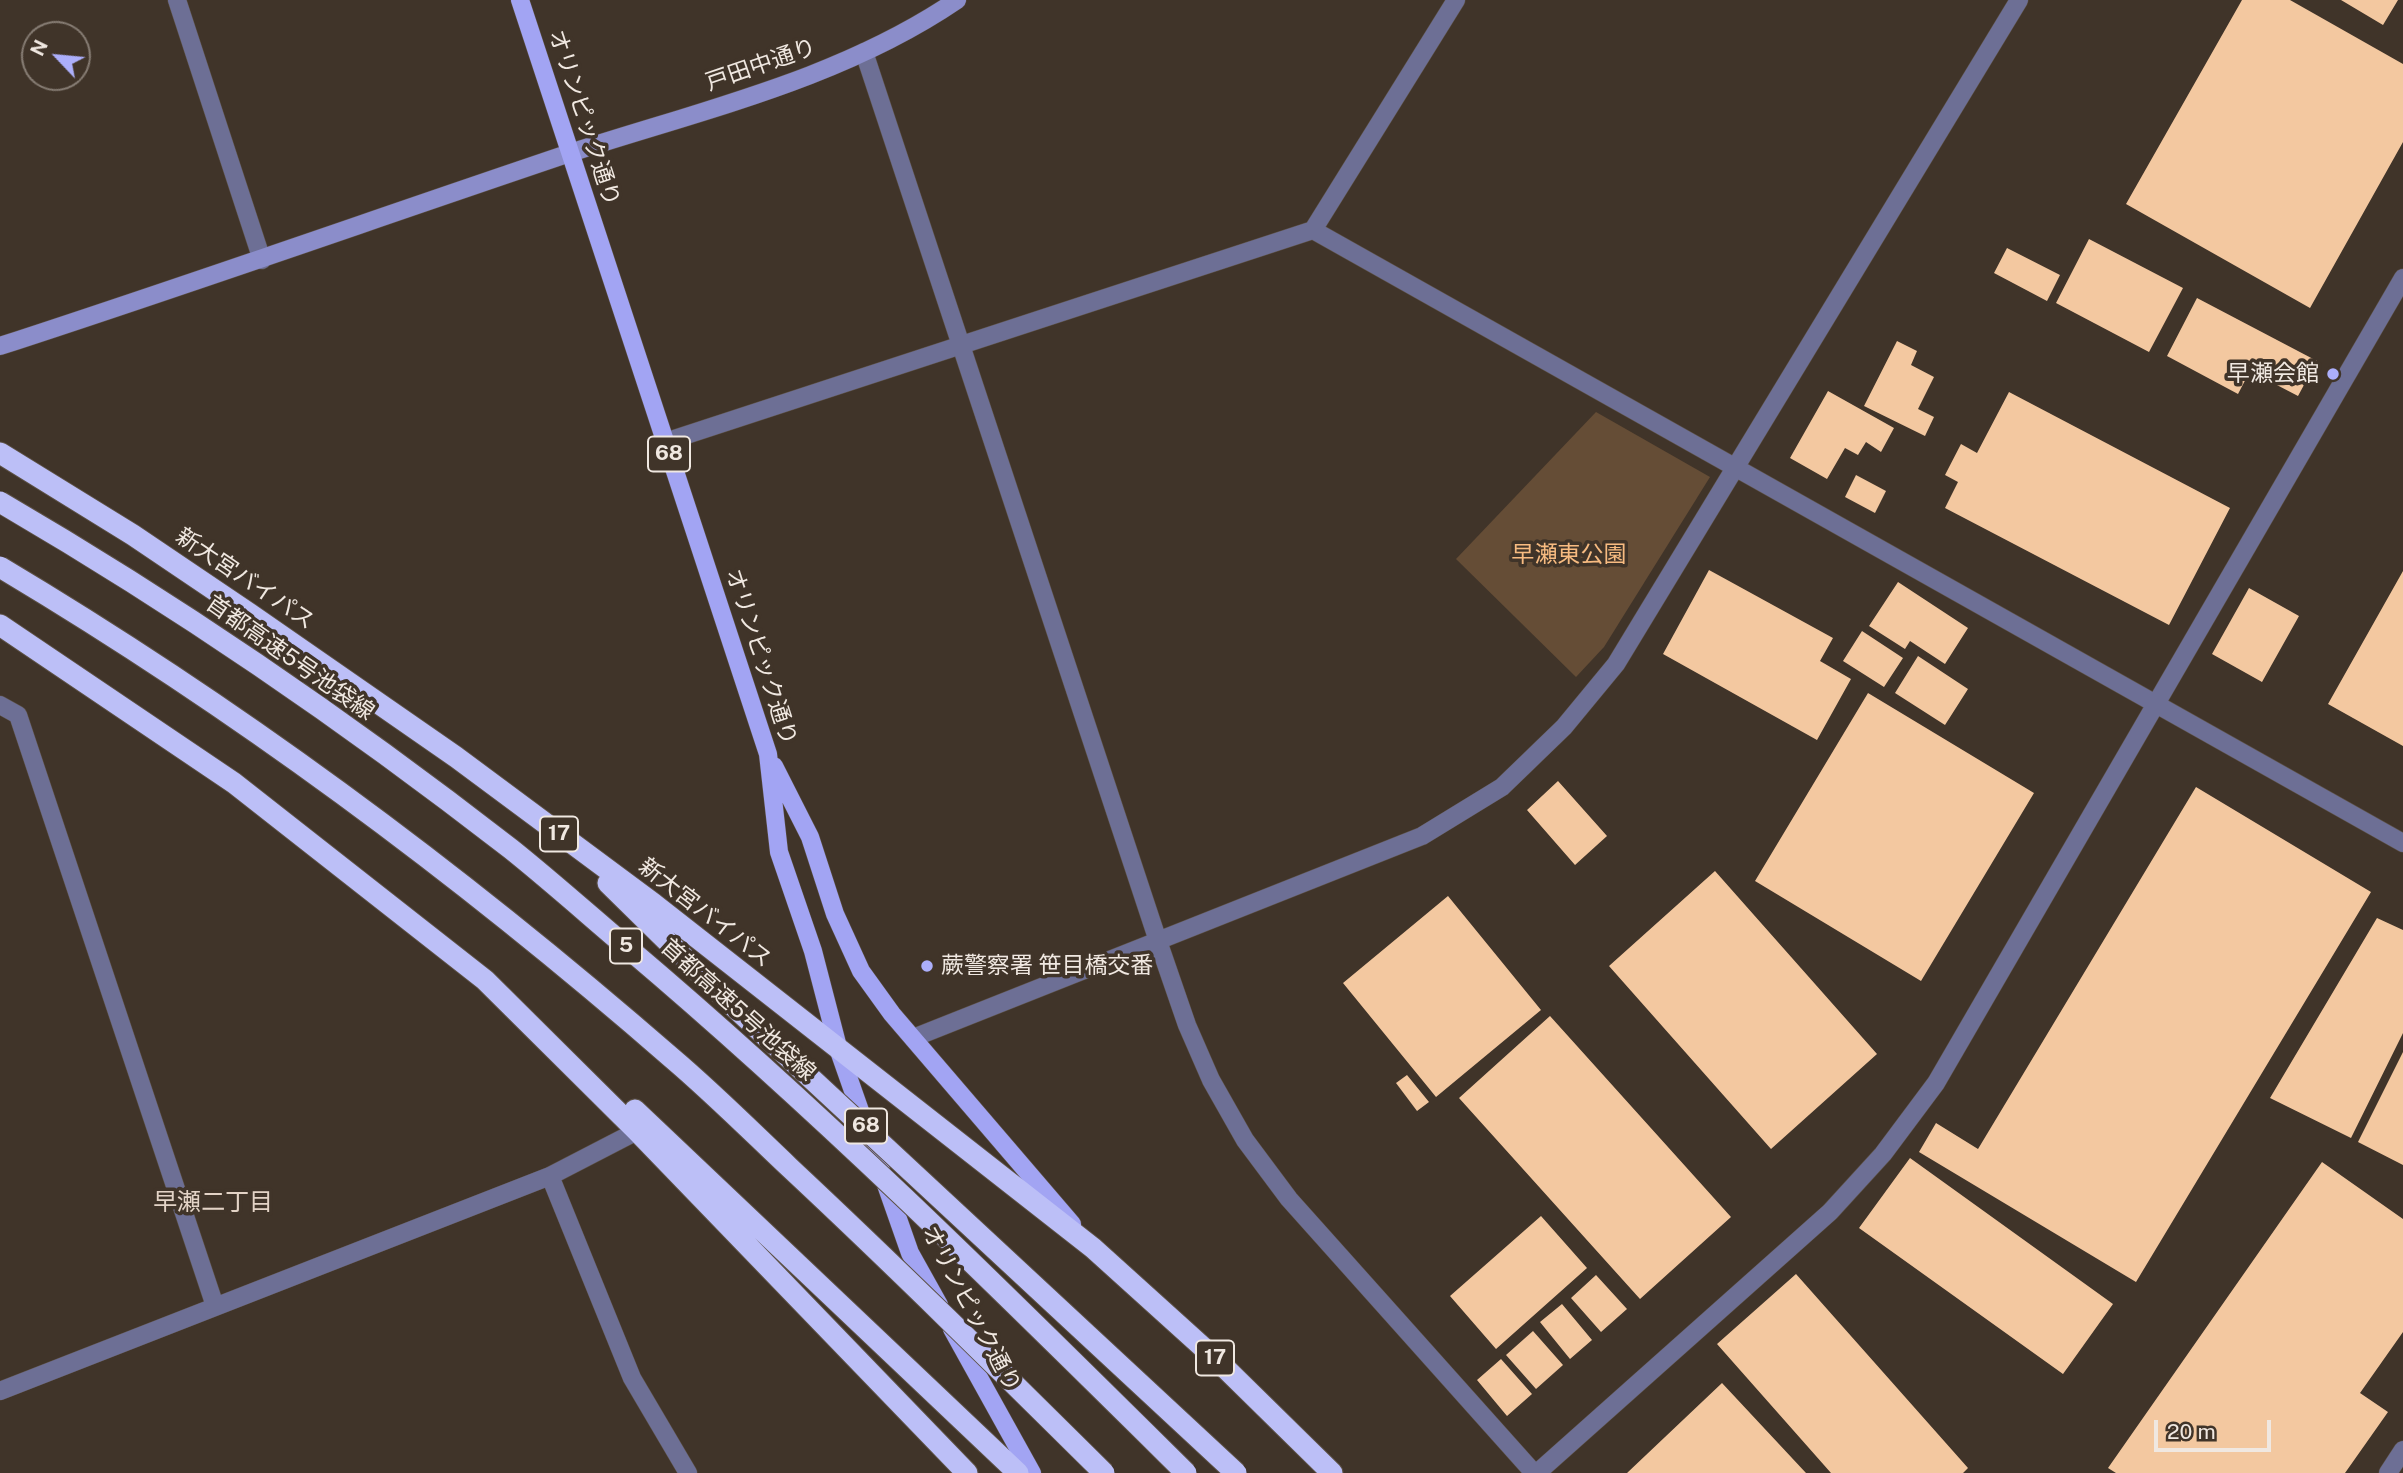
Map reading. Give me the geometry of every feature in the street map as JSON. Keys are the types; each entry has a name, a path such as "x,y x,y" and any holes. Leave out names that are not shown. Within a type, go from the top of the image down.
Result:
{"highway":[{"name":"新大宮バイパス","path":"0,453 133,535 250,614 456,757 654,904 1093,1248 1217,1360 1332,1473"},
{"name":"首都高速5号池袋線","path":"0,502 120,571 317,707 512,850 714,1021 928,1217 1186,1473"},
{"name":"5","path":"0,567 89,620 285,750 482,898 676,1061 889,1261 1104,1473"},
{"path":"0,625 234,782 485,981 1018,1473"},
{"path":"554,830 731,1004 1236,1473"},
{"path":"643,1126 967,1473"}],"main road":[{"name":"オリンピック通り","path":"520,0 768,754 779,852 813,951 839,1051 910,1252 1032,1473"},
{"name":"68","path":"768,754 810,837 835,914 861,971 913,1038 1093,1248"}],"street":[{"path":"177,0 262,260"},
{"name":"戸田中通り","path":"0,346 262,260 571,153 808,77 864,52 957,0"},
{"path":"665,442 1313,230 1456,0"},
{"path":"913,1038 1422,836 1502,787 1564,727 1616,664 2018,0"},
{"path":"864,52 1158,941 1196,1047 1245,1140 1289,1199 1536,1473 1830,1212 1884,1154 1936,1083 2403,278"},
{"path":"1313,230 2403,843"},
{"path":"0,705 18,715 215,1306"},
{"path":"0,1391 550,1176 643,1126"},
{"path":"550,1176 632,1378 688,1473"},
{"path":"2388,1473 2403,1450"}],"green space":[{"name":"早瀬東公園","path":"1596,412 1710,477 1604,647 1576,677 1456,559"}],"building":[{"path":"2242,0 2290,0 2403,64 2403,142 2310,308 2126,204"},
{"path":"2341,0 2398,0 2383,25"},
{"path":"2089,239 2183,288 2149,352 2056,303"},
{"path":"2007,248 2060,275 2047,301 1994,273"},
{"path":"2197,298 2317,361 2298,396 2250,371 2238,394 2167,356"},
{"path":"1897,341 1917,351 1911,365 1934,377 1918,409 1934,417 1925,436 1864,406"},
{"path":"1828,391 1894,428 1881,452 1866,442 1858,455 1845,448 1827,479 1790,458"},
{"path":"2009,392 2230,508 2169,625 1945,508 1958,482 1945,475 1961,444 1977,453"},
{"path":"1856,475 1886,491 1875,513 1845,497"},
{"path":"1709,570 1833,638 1820,661 1851,679 1817,740 1663,654"},
{"path":"2403,571 2403,746 2328,704"},
{"path":"1898,582 1968,628 1945,664 1910,641 1905,649 1869,626"},
{"path":"2249,588 2299,616 2262,682 2212,654"},
{"path":"1862,631 1903,658 1884,687 1843,661"},
{"path":"1918,656 1968,689 1945,725 1895,693"},
{"path":"1868,693 2034,793 1921,981 1755,881"},
{"path":"1558,781 1607,836 1575,865 1527,810"},
{"path":"2196,787 2371,892 2136,1282 1919,1152 1936,1123 1978,1149"},
{"path":"1715,871 1877,1054 1771,1149 1609,966"},
{"path":"1448,896 1541,1010 1436,1097 1343,983"},
{"path":"2377,918 2403,930 2403,1033 2351,1138 2270,1098"},
{"path":"1550,1016 1731,1217 1640,1299 1459,1098"},
{"path":"2403,1052 2403,1165 2358,1142"},
{"path":"1407,1075 1429,1102 1417,1111 1396,1083"},
{"path":"1910,1158 2113,1304 2063,1374 1859,1228"},
{"path":"2322,1162 2403,1219 2403,1332 2360,1393 2388,1412 2345,1473 2116,1473 2108,1468"},
{"path":"1541,1216 1587,1268 1496,1349 1450,1296"},
{"path":"1796,1274 1968,1468 1963,1473 1831,1473 1717,1344"},
{"path":"1596,1275 1627,1309 1601,1332 1571,1298"},
{"path":"1562,1304 1592,1340 1570,1359 1540,1322"},
{"path":"1533,1331 1563,1365 1536,1389 1506,1355"},
{"path":"1501,1359 1532,1394 1507,1416 1477,1380"},
{"path":"1722,1383 1806,1473 1627,1473"}],"place":[{"name":"早瀬会館","path":"2333,374"},
{"name":"蕨警察署 笹目橋交番","path":"927,966"}],"district":[{"name":"早瀬二丁目","path":"213,1203"}]}
